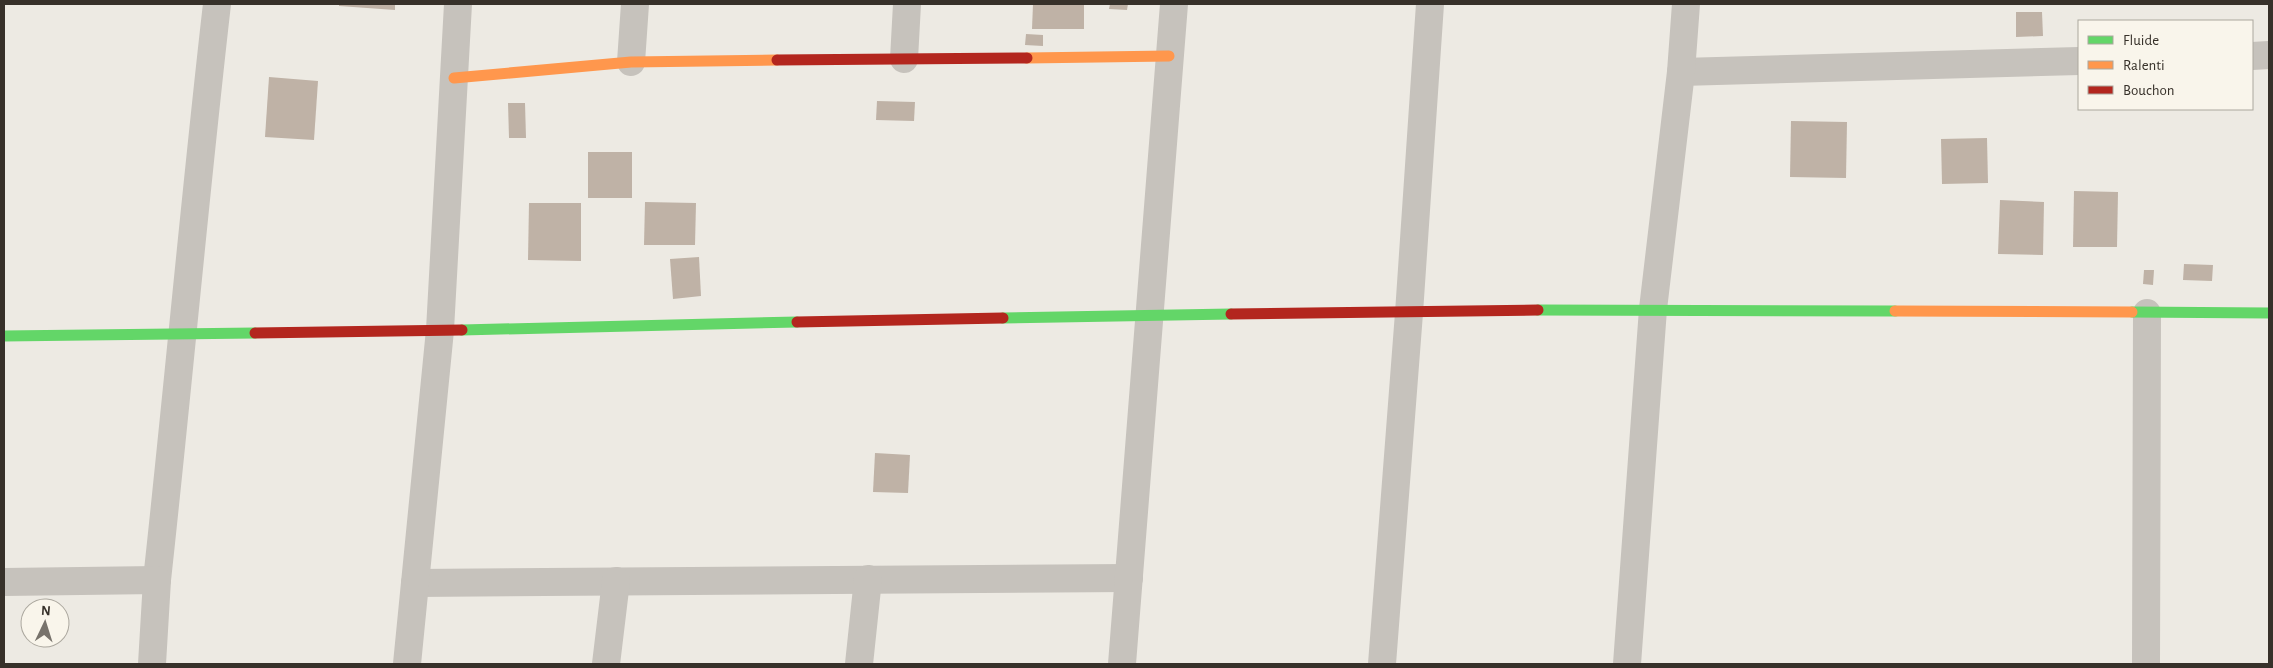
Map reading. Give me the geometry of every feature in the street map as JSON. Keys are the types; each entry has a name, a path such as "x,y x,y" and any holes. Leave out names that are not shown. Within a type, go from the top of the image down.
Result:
{"street":[{"path":"152,664 157,580 184,332 202,128 217,4"},
{"path":"407,664 440,330 458,4"},
{"path":"632,62 636,4"},
{"path":"904,58 907,4"},
{"path":"1122,664 1174,4"},
{"path":"1382,664 1430,4"},
{"path":"1627,664 1652,309 1681,72 1686,4"},
{"path":"2253,56 2269,55"},
{"path":"454,78 632,62 1170,56"},
{"path":"1681,72 2078,61"},
{"path":"4,336 184,332 440,330 1149,315 1652,309 2269,313"},
{"path":"2146,664 2147,313"},
{"path":"415,583 616,580 1129,578"},
{"path":"859,664 868,579"},
{"path":"4,582 157,580"},
{"path":"606,664 616,580"}],"building":[{"path":"339,4 395,4 395,10 339,6"},
{"path":"1033,4 1084,4 1084,29 1032,29"},
{"path":"1110,4 1128,4 1127,10 1109,9"},
{"path":"2016,12 2042,12 2043,36 2016,37"},
{"path":"1026,34 1043,35 1043,46 1025,45"},
{"path":"269,77 318,81 314,140 265,137"},
{"path":"877,101 915,102 914,121 876,120"},
{"path":"508,103 525,103 526,138 509,138"},
{"path":"1791,121 1847,122 1846,178 1790,177"},
{"path":"1987,138 1988,183 1942,184 1941,139"},
{"path":"588,152 632,152 632,198 588,198"},
{"path":"2074,191 2118,192 2117,247 2073,247"},
{"path":"2000,200 2044,202 2043,255 1998,254"},
{"path":"645,202 696,203 695,245 644,245"},
{"path":"529,203 581,203 581,261 528,260"},
{"path":"699,257 701,296 673,299 670,259"},
{"path":"2184,264 2213,265 2212,281 2183,280"},
{"path":"2144,270 2154,270 2153,285 2143,284"},
{"path":"875,453 910,455 908,493 873,492"}],"traffic: fast":[{"path":"1538,310 1895,311"},
{"path":"2132,312 2269,313"},
{"path":"1003,318 1231,314"},
{"path":"462,330 797,322"},
{"path":"4,336 255,333"}],"traffic: slow":[{"path":"1027,58 1169,56"},
{"path":"454,78 631,62 777,60"},
{"path":"1895,311 2132,312"}],"traffic: jam":[{"path":"777,60 1027,58"},
{"path":"1231,314 1538,310"},
{"path":"797,322 1003,318"},
{"path":"255,333 462,330"}]}
